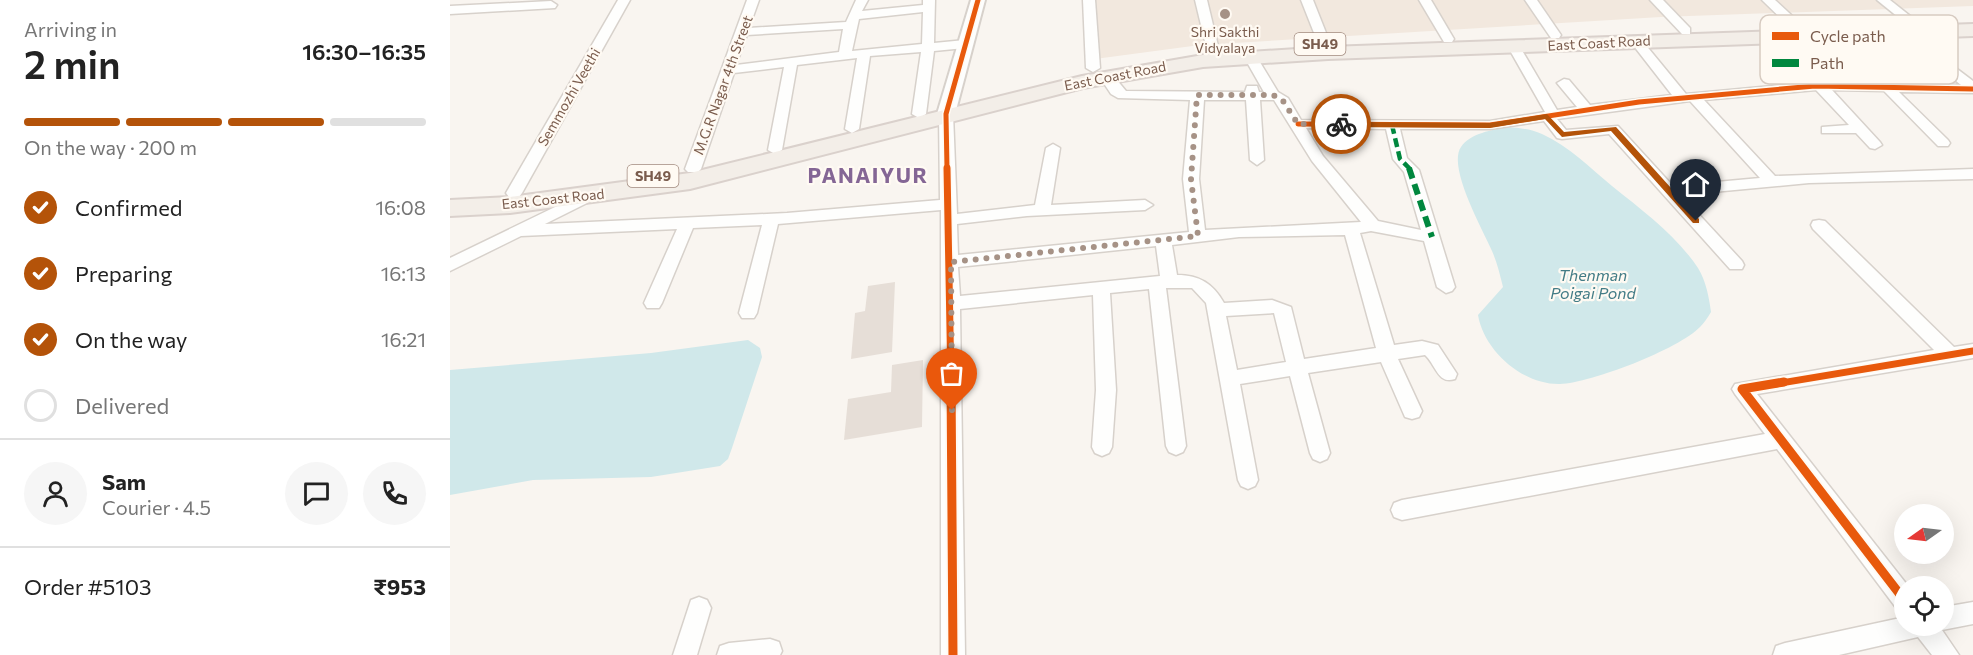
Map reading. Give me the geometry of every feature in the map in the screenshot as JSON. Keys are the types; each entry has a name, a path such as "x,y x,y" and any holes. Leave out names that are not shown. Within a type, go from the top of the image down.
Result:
{"main road":[{"name":"East Coast Road","path":"1958,23 1973,21"},
{"name":"East Coast Road","path":"450,208 510,205 586,197 690,181 853,141 947,110 1100,72 1213,50 1514,47 1636,41 1686,31 1760,28"},
{"name":"East Coast Road","path":"1958,30 1973,30"},
{"name":"East Coast Road","path":"1100,72 1326,48 1448,39 1555,35 1660,36 1760,33"},
{"name":"East Coast Road","path":"450,196 514,193 693,169 776,150 852,129 947,110"}],"street":[{"name":"Semmozhi Veethi","path":"514,193 624,0"},
{"name":"M.G.R Nagar 4th Street","path":"693,169 753,0"},
{"path":"845,55 852,20 862,0"},
{"path":"953,655 951,262 947,110 978,0"},
{"path":"1089,0 1100,72 1116,91 1123,95 1252,92 1273,95 1283,101 1317,158 1372,225 1385,230 1432,237"},
{"path":"1201,0 1213,50"},
{"path":"1307,0 1326,48"},
{"path":"1425,0 1448,39"},
{"path":"1531,0 1555,35"},
{"path":"1656,0 1686,31"},
{"path":"1768,0 1784,15"},
{"path":"1883,0 1896,15"},
{"path":"742,32 852,20 930,4 928,46 919,114"},
{"path":"450,10 551,5"},
{"path":"1636,41 1688,98 1772,182"},
{"path":"728,70 845,55 965,44"},
{"path":"1514,47 1562,135 1613,129 1736,265"},
{"path":"852,129 864,53"},
{"path":"1250,57 1273,95"},
{"path":"776,150 791,62"},
{"path":"1958,74 1973,88"},
{"path":"1564,83 1586,110"},
{"path":"1298,124 1490,125 1586,110 1821,86 1973,88"},
{"path":"1821,86 1875,145"},
{"path":"1887,87 1943,143"},
{"path":"1252,92 1257,160"},
{"path":"1197,95 1191,179 1198,236"},
{"path":"1392,125 1400,159 1411,170 1446,287"},
{"path":"1827,130 1860,129"},
{"path":"1042,210 1053,148"},
{"path":"1670,191 1772,182 1973,174"},
{"path":"450,265 586,197"},
{"path":"518,231 1146,205"},
{"path":"748,313 771,219"},
{"path":"653,303 687,223"},
{"path":"951,262 1163,239 1351,229 1372,225"},
{"path":"1819,225 1951,355"},
{"path":"1351,229 1387,354 1413,411"},
{"path":"1163,239 1176,446"},
{"path":"951,303 1164,282 1201,284 1208,290 1216,310 1231,378 1248,480"},
{"path":"1101,289 1106,390 1102,447"},
{"path":"1216,310 1280,308 1288,318 1297,369 1320,453"},
{"path":"1231,378 1428,348 1436,353 1448,374"},
{"path":"1894,587 1742,389 1973,351"},
{"path":"1402,510 1781,440"},
{"path":"685,655 699,608"},
{"path":"1954,618 1973,613"},
{"path":"1785,655 1894,631"},
{"path":"1932,636 1947,655"},
{"path":"729,655 770,651"}],"shaded area":[{"path":"1092,0 1973,0 1973,6 1661,17 1200,45 1095,59"}],"water":[{"name":"Thenman Poigai Pond","path":"1507,127 1534,131 1561,145 1647,214 1680,245 1698,268 1707,289 1711,312 1700,327 1674,345 1634,363 1592,378 1560,384 1532,379 1519,372 1497,353 1488,341 1478,315 1503,287 1494,255 1462,183 1458,156 1461,147 1470,138"},
{"path":"748,340 760,348 762,357 728,459 720,466 651,477 533,480 450,495 450,370 651,353"}],"building":[{"path":"895,282 892,352 851,359 855,313 865,311 868,286"},
{"path":"923,360 922,427 844,440 848,399 891,392 892,365"}],"marked path":[{"path":"1392,125 1400,159 1411,170 1432,237"}],"cycle path":[{"path":"953,655 951,303 946,114 978,0"},
{"path":"1298,124 1490,125 1639,102 1815,86 1973,89"},
{"path":"1894,587 1742,389 1973,351"}],"way so far":[{"path":"952,410 951,262 1198,236 1191,179 1197,95 1273,95 1283,101 1298,124 1341,124"}],"place":[{"name":"Shri Sakthi Vidyalaya","path":"1225,14"}],"district":[{"name":"PANAIYUR","path":"868,176"}],"route":[{"path":"1341,124 1490,125 1547,116 1562,135 1613,129 1696,221"}]}
